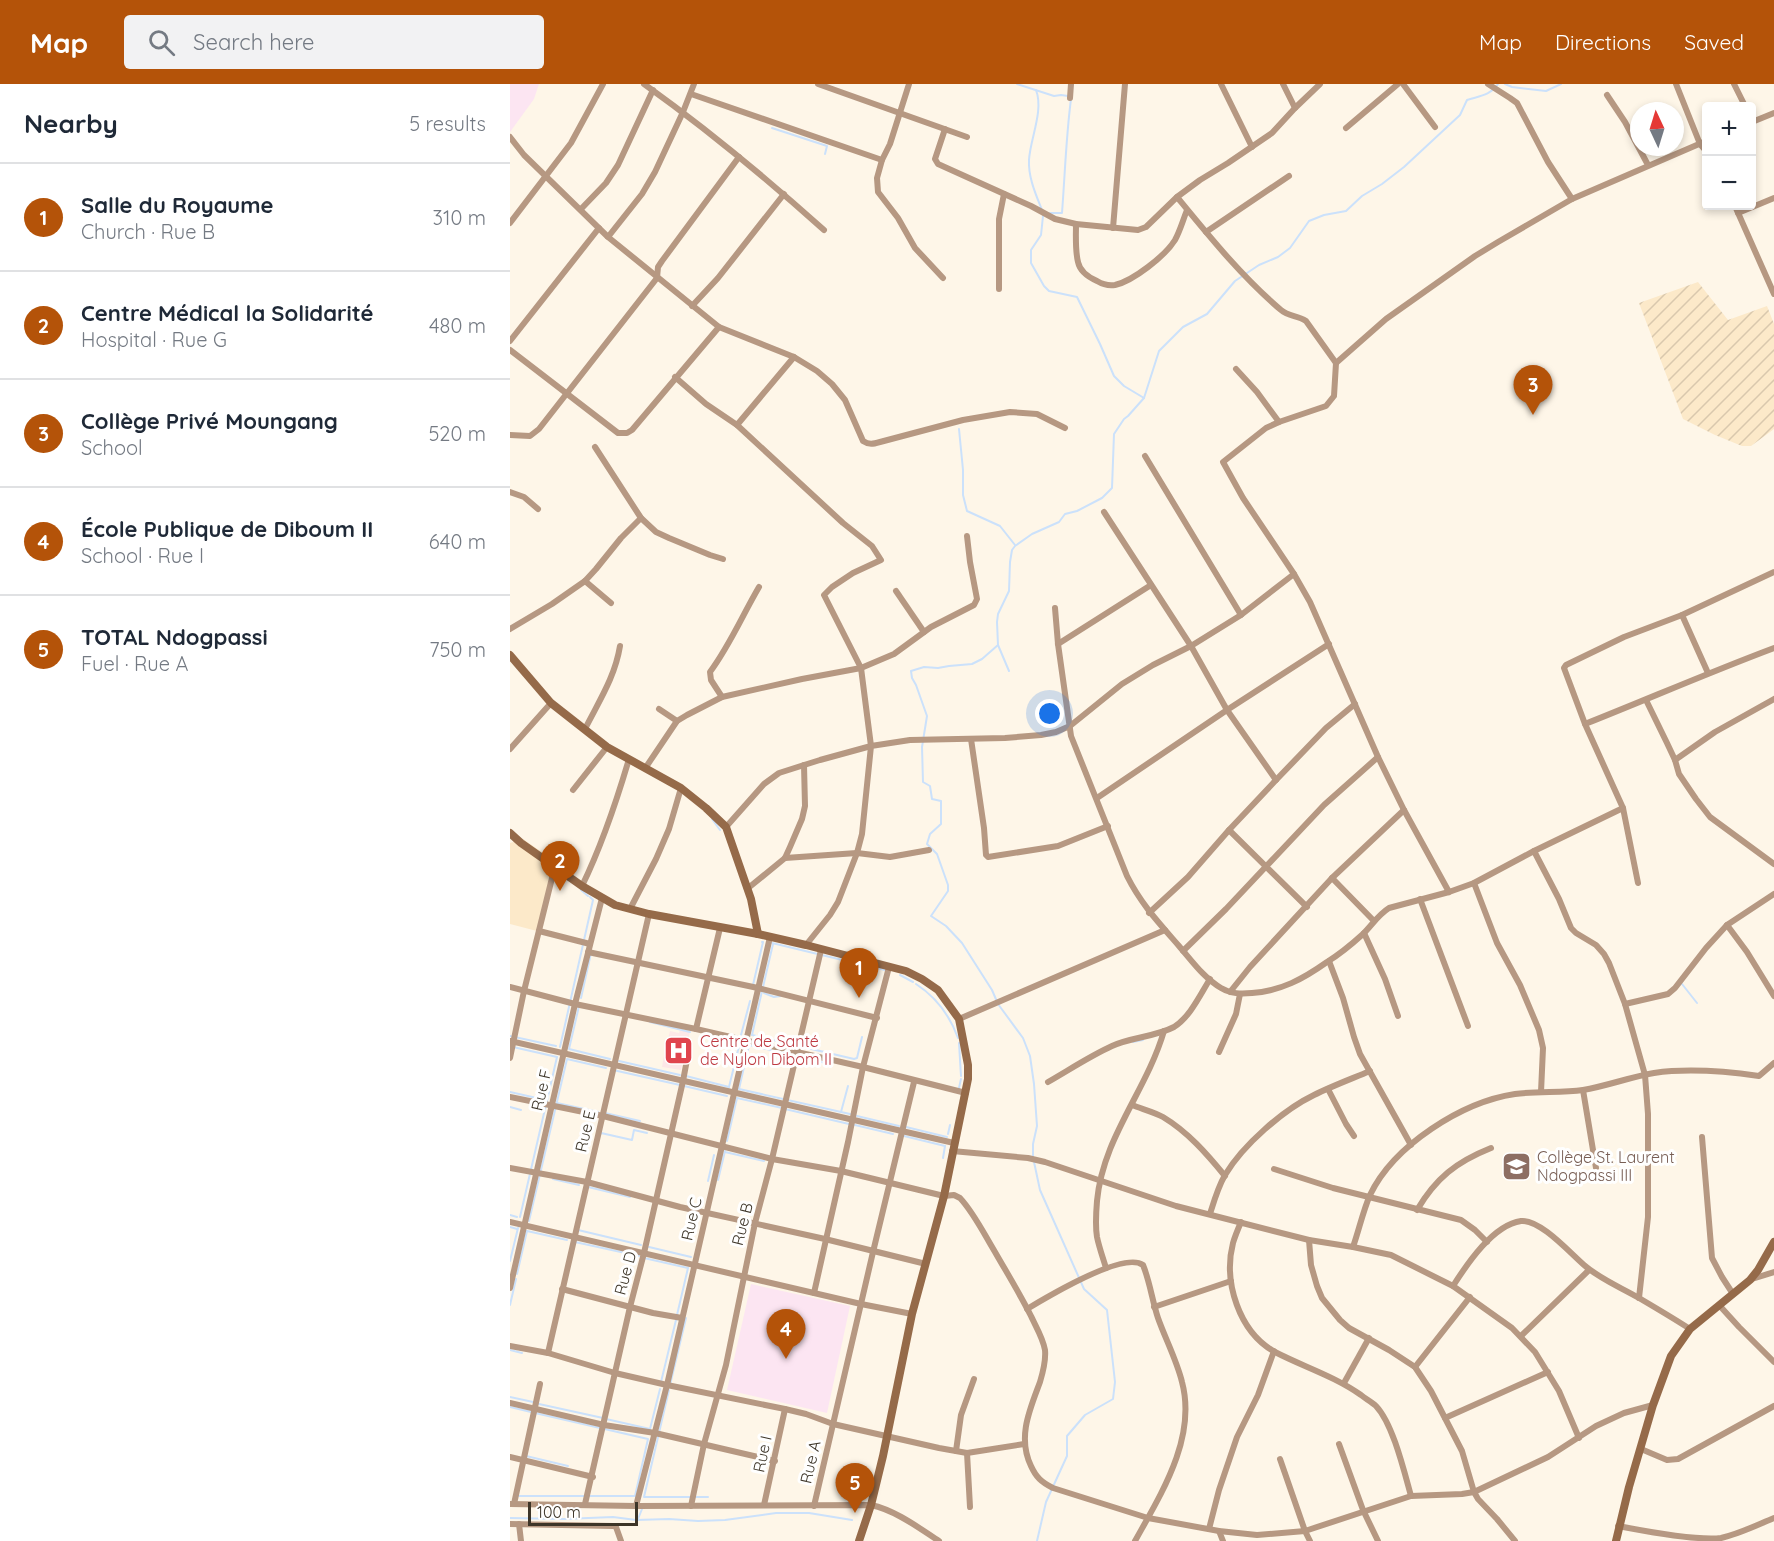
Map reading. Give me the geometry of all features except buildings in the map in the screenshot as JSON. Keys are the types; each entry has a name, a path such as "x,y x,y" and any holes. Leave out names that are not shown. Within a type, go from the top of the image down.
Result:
{"main road":[{"path":"510,655 552,703 607,747 681,788 726,827 754,910 758,934"},
{"path":"510,833 520,843 582,886 615,905 649,914 758,934 906,971 938,990 959,1018 969,1065 966,1094 944,1196 912,1314 871,1505 859,1541"},
{"path":"510,845 520,843"},
{"path":"1616,1541 1618,1526 1653,1405 1671,1356 1690,1329 1750,1280 1774,1242"}],"street":[{"path":"510,223 571,143 603,84"},
{"path":"644,84 740,157 824,230"},
{"path":"608,237 655,172 694,84"},
{"path":"818,84 967,137"},
{"path":"909,84 890,144 882,160 877,178 878,192 898,218 915,248 943,278"},
{"path":"1070,98 1071,84"},
{"path":"1113,228 1125,84"},
{"path":"1221,84 1252,147"},
{"path":"1283,84 1295,108"},
{"path":"945,129 936,162 1055,219 1076,224 1138,230 1146,227 1177,197 1200,180 1272,133 1320,84"},
{"path":"1346,128 1398,84"},
{"path":"1403,84 1435,127"},
{"path":"1488,84 1517,103 1548,162 1572,199"},
{"path":"1676,84 1702,140"},
{"path":"1734,84 1743,102"},
{"path":"581,209 606,183 618,165 652,90"},
{"path":"691,94 882,160"},
{"path":"1607,95 1625,122 1648,165"},
{"path":"1756,120 1774,113"},
{"path":"510,137 524,155 608,237 719,327 808,364 832,384 845,400 860,435 866,443 872,444 963,420 1010,412 1037,414 1065,428"},
{"path":"1336,363 1386,319 1498,242 1572,199 1702,142"},
{"path":"510,435 535,433 568,394 657,278 658,267 662,261 740,157"},
{"path":"1206,232 1289,176"},
{"path":"692,306 718,278 784,194"},
{"path":"999,290 999,219 1004,194"},
{"path":"1177,197 1226,256 1280,309 1288,315 1306,321 1336,363 1334,396 1326,406 1279,422 1266,429 1224,460 1223,464 1258,523 1294,574 1310,602 1378,757 1449,892"},
{"path":"1738,213 1774,198"},
{"path":"1076,224 1078,263 1082,271 1099,283 1114,285 1156,261 1174,241 1187,210"},
{"path":"1736,210 1774,294"},
{"path":"510,341 599,228"},
{"path":"510,350 618,433 627,433 632,430 719,327"},
{"path":"737,425 794,357"},
{"path":"1236,369 1257,392 1279,422"},
{"path":"675,377 706,404 737,425 843,523 872,546 880,558 880,562 853,573 824,595 861,668 871,746 862,834 857,853 838,902 806,945"},
{"path":"595,447 641,518 656,532 723,559"},
{"path":"1145,456 1241,615"},
{"path":"510,492 524,497 538,509"},
{"path":"1104,512 1191,646 1227,710 1276,780"},
{"path":"510,629 585,581 641,518"},
{"path":"646,767 678,721 722,697 802,678 861,668 894,654 924,632 977,603 969,562 967,536"},
{"path":"1638,883 1623,808 1585,724 1565,671 1566,665 1624,637 1682,615 1774,572"},
{"path":"726,827 764,784 779,773 804,765 871,746 910,740 1041,735 1070,726 1122,684 1241,615 1294,574"},
{"path":"585,581 611,603"},
{"path":"1058,644 1151,585"},
{"path":"722,697 711,680 710,672 726,650 742,615 759,587"},
{"path":"896,591 924,632"},
{"path":"1055,608 1058,644 1074,746 1127,876 1149,913 1210,979 1230,992 1240,994 1266,992 1295,983 1329,961 1364,933 1381,912 1474,884 1534,851 1623,808"},
{"path":"1682,615 1708,673"},
{"path":"1097,798 1329,644"},
{"path":"585,729 614,673 620,646"},
{"path":"1585,724 1774,648"},
{"path":"1675,760 1715,732 1774,699"},
{"path":"1646,700 1675,760 1679,774 1710,817 1774,864"},
{"path":"510,749 552,703"},
{"path":"1149,913 1188,877 1229,830 1326,728 1355,704"},
{"path":"659,709 678,721"},
{"path":"971,739 988,857 1059,846 1108,826"},
{"path":"573,790 607,747"},
{"path":"1183,951 1324,805 1378,757"},
{"path":"582,886 610,820 629,759"},
{"path":"747,889 784,858 799,826 805,806 804,765"},
{"path":"630,909 669,829 681,788"},
{"path":"1230,992 1332,878 1404,810"},
{"path":"1229,830 1307,907"},
{"path":"784,858 857,853 890,857 929,850"},
{"path":"1534,851 1556,892 1571,928 1596,945 1604,954 1625,1005 1645,1075 1648,1114 1647,1216 1639,1298"},
{"path":"510,1058 555,866"},
{"path":"1332,878 1374,921"},
{"path":"1474,884 1497,943 1520,985 1539,1030 1543,1047 1541,1092"},
{"path":"1625,1005 1668,994 1676,988 1706,948 1727,925 1774,894"},
{"name":"Rue F","path":"510,1288 575,1004 602,898"},
{"path":"1420,900 1468,1026"},
{"name":"Rue E","path":"548,1353 649,914"},
{"path":"1727,925 1748,952 1774,996"},
{"path":"696,1029 720,927"},
{"path":"959,1018 1165,930"},
{"path":"539,931 590,944"},
{"path":"1364,933 1385,979 1398,1016"},
{"name":"Rue C","path":"636,1506 667,1385 770,937"},
{"name":"Rue B","path":"691,1506 704,1444 728,1355 755,1223 821,950"},
{"path":"588,952 758,988 877,1018"},
{"path":"1329,961 1354,1037 1411,1145"},
{"path":"814,1293 842,1171 862,1068 889,967"},
{"path":"1048,1082 1115,1044 1175,1026 1184,1019 1210,979"},
{"path":"510,987 575,1004 796,1052 966,1094"},
{"path":"1219,1052 1236,1014 1240,994"},
{"path":"1106,1268 1097,1238 1095,1217 1099,1180 1120,1125 1152,1066 1164,1031"},
{"path":"512,1042 902,1132 953,1147 1028,1158 1176,1206 1309,1240 1390,1255 1453,1286 1521,1336 1535,1352 1559,1391 1579,1438"},
{"name":"Rue D","path":"585,1504 689,1049"},
{"path":"1353,1247 1370,1196 1391,1164 1411,1145 1447,1120 1484,1102 1515,1094 1583,1090 1645,1075 1673,1071 1729,1071 1759,1076 1774,1063"},
{"path":"1210,1214 1225,1176 1248,1146 1270,1126 1312,1096 1370,1071"},
{"name":"Rue A","path":"814,1506 914,1082"},
{"path":"1329,1089 1354,1136"},
{"path":"1583,1090 1596,1168"},
{"path":"510,1097 603,1116 772,1159 842,1171 960,1198 1027,1309 1041,1337 1045,1352 1042,1376 1026,1426 1024,1444 1026,1457 1036,1476 1053,1488 1148,1518 1219,1531 1257,1535 1305,1531 1410,1496 1474,1492 1548,1457 1596,1426 1624,1413 1653,1405"},
{"path":"1132,1105 1162,1116 1179,1128 1202,1148 1225,1176"},
{"path":"1702,1137 1712,1258 1733,1294"},
{"path":"1417,1210 1440,1179 1458,1164 1491,1148"},
{"path":"510,1167 587,1182 706,1213 926,1264"},
{"path":"1274,1169 1333,1188 1461,1220 1486,1242"},
{"path":"1241,1221 1233,1245 1231,1281 1237,1306 1249,1328 1260,1341 1274,1351 1344,1383 1375,1405 1384,1417 1402,1461 1410,1496"},
{"path":"1453,1286 1468,1263 1500,1230 1522,1221 1533,1222 1544,1229 1589,1270 1690,1329"},
{"path":"510,1222 912,1314"},
{"path":"1309,1240 1311,1265 1323,1298 1349,1328 1415,1367 1431,1391 1462,1451 1478,1499 1515,1541"},
{"path":"1027,1309 1069,1285 1106,1268 1138,1262 1144,1268 1154,1307 1182,1381 1185,1394 1185,1427 1180,1449 1156,1505 1136,1541"},
{"path":"1521,1336 1589,1270"},
{"path":"1750,1280 1774,1272"},
{"path":"1154,1307 1231,1281"},
{"path":"562,1289 653,1313 682,1318"},
{"path":"1415,1367 1470,1297"},
{"path":"1719,1305 1774,1362"},
{"path":"1344,1383 1369,1338"},
{"path":"510,1346 548,1353 615,1373 667,1385 785,1409 833,1424 956,1452 967,1453 1024,1444"},
{"path":"1209,1529 1237,1437 1258,1395 1274,1351"},
{"path":"1445,1418 1548,1372"},
{"path":"956,1452 961,1415 974,1378"},
{"path":"540,1384 512,1504 871,1505 880,1507 939,1541"},
{"path":"510,1403 775,1461"},
{"path":"1641,1449 1673,1461 1774,1406"},
{"name":"Rue I","path":"764,1505 785,1409"},
{"path":"1339,1444 1377,1541"},
{"path":"967,1453 970,1507"},
{"path":"510,1457 593,1477"},
{"path":"1280,1458 1310,1541"},
{"path":"1618,1526 1707,1540 1720,1539 1774,1518"},
{"path":"510,1524 613,1526 618,1530 621,1541"},
{"path":"519,1524 520,1541"},
{"path":"1219,1531 1223,1541"}],"shaded area":[{"path":"510,84 539,84 534,99 510,132"},
{"path":"1698,282 1728,320 1767,306 1774,324 1774,429 1751,446 1742,446 1683,419 1639,303"},
{"path":"523,839 555,861 537,931 510,924 510,843"},
{"name":"Centre de Santé de Nylon Dibom II","path":"680,1030 690,1032 681,1070 662,1067 665,1050 672,1051 666,1048 670,1031 679,1033"},
{"path":"751,1284 850,1306 827,1413 727,1390"}],"waterway":[{"path":"1017,84 1054,96 1068,96"},
{"path":"1009,671 998,645 997,622 998,614 1009,591 1012,550 1032,534 1059,522 1065,514 1077,511 1102,498 1112,488 1114,434 1124,419 1144,398 1159,351 1183,327 1207,314 1235,281 1290,248 1309,221 1324,215 1346,211 1362,196 1404,167 1460,115 1467,100 1488,93 1498,84"},
{"path":"1505,84 1546,91 1561,84"},
{"path":"1036,90 1038,107 1029,166 1033,186 1042,210"},
{"path":"1050,213 1062,213 1071,99"},
{"path":"772,128 827,146 825,154"},
{"path":"1043,216 1041,235 1031,250 1031,263 1049,291 1077,297 1114,376 1124,386 1144,398"},
{"path":"959,429 963,495 967,511 1000,526 1015,545"},
{"path":"998,645 982,659 972,664 938,668 924,667 911,671 927,716 922,747 923,782 930,786 932,799 941,801 941,824 930,834 927,844 937,854 948,885 948,891 931,916 946,926 962,943 992,990 998,1004 1023,1038 1030,1056 1034,1084 1037,1126 1033,1157"},
{"path":"712,819 720,830"},
{"path":"581,890 588,896"},
{"path":"560,1047 593,900 590,897"},
{"path":"753,985 762,942"},
{"path":"772,943 859,964"},
{"path":"763,987 773,944"},
{"path":"581,998 591,953"},
{"path":"861,964 885,970"},
{"path":"900,975 913,982"},
{"path":"916,984 942,1008 958,1038"},
{"path":"1682,984 1697,1003"},
{"path":"752,1035 762,991"},
{"path":"764,993 774,997 781,996"},
{"path":"741,1035 750,1001"},
{"path":"579,1006 569,1049 610,1059"},
{"path":"650,1022 690,1032"},
{"path":"752,1035 854,1059 857,1058 862,1037"},
{"path":"510,1036 556,1046"},
{"path":"1133,1042 1143,1040"},
{"path":"729,1087 740,1042"},
{"path":"959,1043 961,1076"},
{"path":"749,1045 830,1064"},
{"path":"739,1089 749,1045"},
{"path":"513,1047 557,1057"},
{"path":"520,1217 557,1057"},
{"path":"529,1221 567,1059 606,1068"},
{"path":"619,1061 680,1075"},
{"path":"613,1070 680,1085"},
{"path":"686,1076 729,1087"},
{"path":"959,1088 961,1079"},
{"path":"684,1086 727,1096"},
{"path":"841,1112 848,1086"},
{"path":"739,1089 850,1114"},
{"path":"510,1092 541,1099"},
{"path":"737,1098 782,1108"},
{"path":"727,1141 737,1098"},
{"path":"557,1103 598,1112"},
{"path":"510,1107 521,1110"},
{"path":"785,1109 849,1124"},
{"path":"605,1113 640,1121"},
{"path":"857,1116 899,1126"},
{"path":"855,1125 893,1134"},
{"path":"948,1134 950,1125"},
{"path":"906,1127 947,1137"},
{"path":"600,1135 601,1133 632,1140 634,1130 647,1133"},
{"path":"904,1136 945,1146"},
{"path":"943,1158 945,1146"},
{"path":"718,1180 725,1151"},
{"path":"725,1152 764,1161"},
{"path":"708,1181 714,1155"},
{"path":"1034,1162 1040,1190 1084,1289 1107,1310 1115,1382 1113,1399 1085,1415 1067,1436 1067,1456 1046,1502 1037,1541"},
{"path":"553,1179 579,1185"},
{"path":"588,1187 630,1197"},
{"path":"510,1215 517,1217"},
{"path":"510,1227 517,1229"},
{"path":"510,1261 518,1228"},
{"path":"578,1230 641,1245"},
{"path":"527,1231 567,1240"},
{"path":"517,1274 527,1231"},
{"path":"575,1242 639,1256"},
{"path":"649,1247 691,1257"},
{"path":"644,1258 688,1268"},
{"path":"677,1315 688,1268"},
{"path":"510,1305 516,1279"},
{"path":"670,1385 686,1318"},
{"path":"661,1382 676,1320"},
{"path":"510,1350 522,1353"},
{"path":"650,1429 660,1389"},
{"path":"669,1390 644,1497 691,1497"},
{"path":"510,1397 533,1402"},
{"path":"539,1404 603,1418"},
{"path":"510,1407 531,1412"},
{"path":"519,1496 635,1496 648,1439 535,1413"},
{"path":"606,1419 650,1429"},
{"path":"526,1456 568,1466"},
{"path":"695,1497 708,1497"},
{"path":"638,1519 642,1509"},
{"path":"510,1518 613,1517 636,1520 698,1521 776,1513 809,1513 852,1520"}],"place":[{"name":"Collège Privé Moungang","path":"1533,415"},
{"name":"Centre Médical la Solidarité","path":"560,891"},
{"name":"Salle du Royaume","path":"859,998"},
{"name":"Centre de Santé de Nylon Dibom II","path":"679,1050"},
{"name":"Collège St. Laurent Ndogpassi III","path":"1516,1166"},
{"name":"École Publique de Diboum II","path":"786,1359"},
{"name":"TOTAL Ndogpassi","path":"855,1513"}]}
